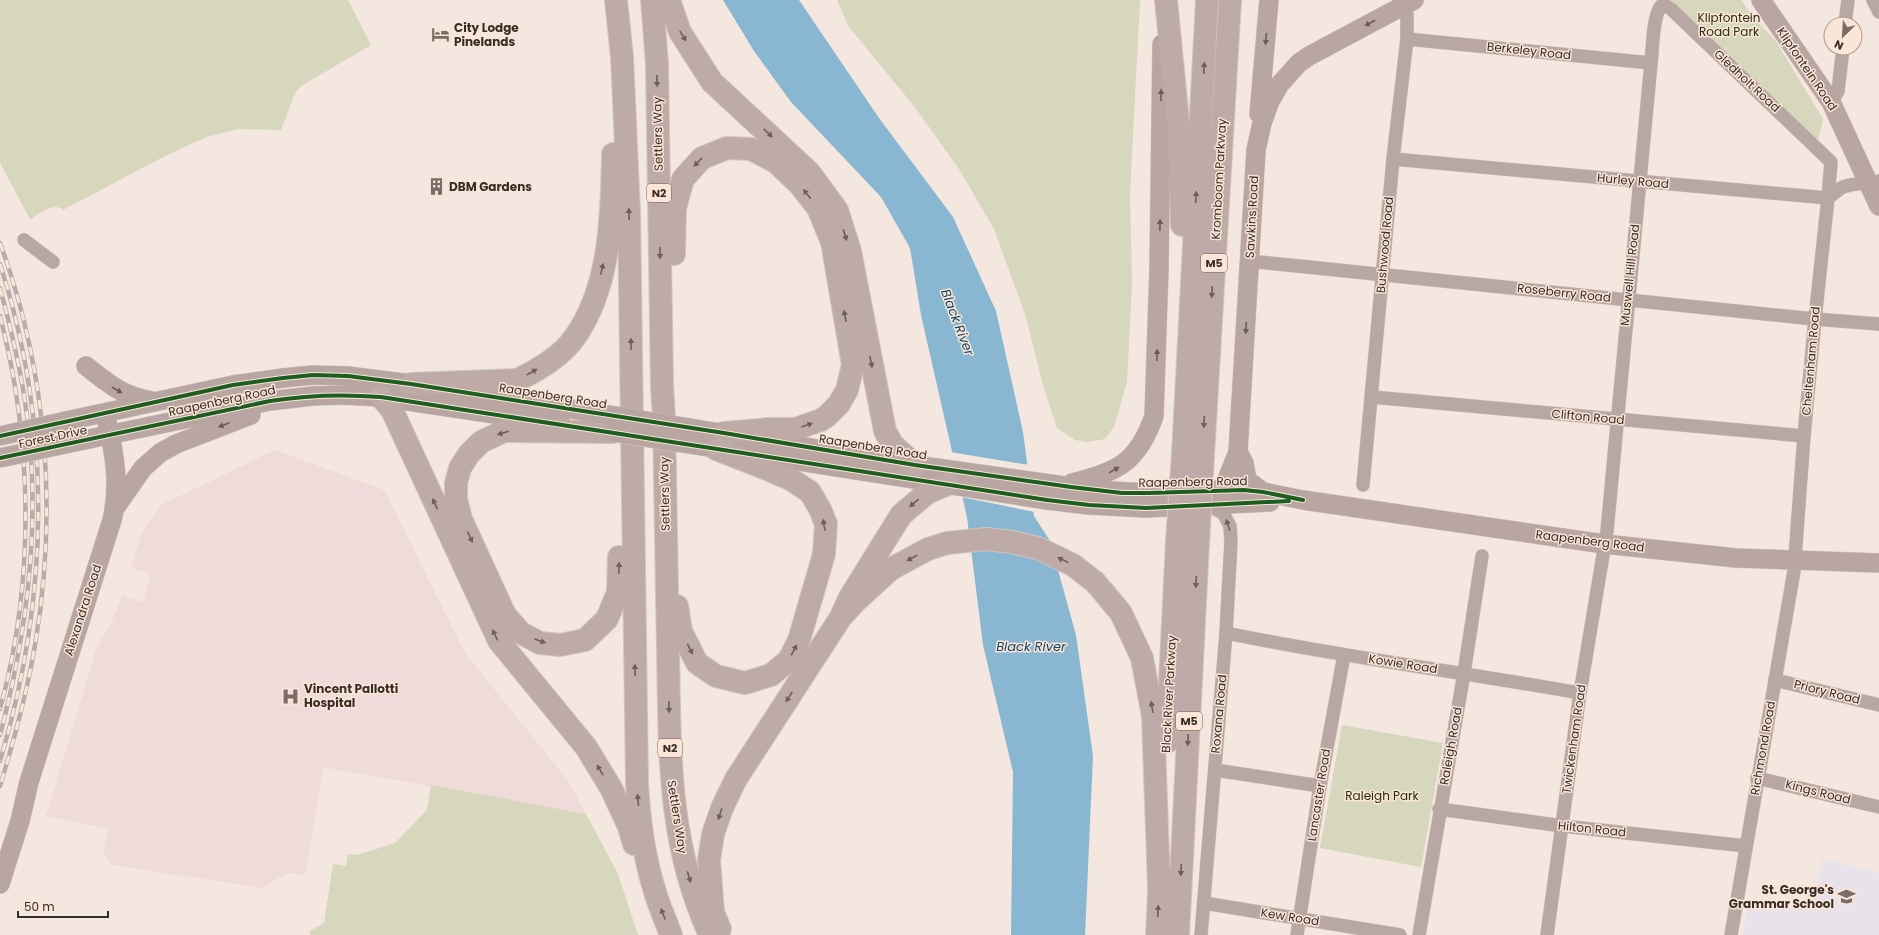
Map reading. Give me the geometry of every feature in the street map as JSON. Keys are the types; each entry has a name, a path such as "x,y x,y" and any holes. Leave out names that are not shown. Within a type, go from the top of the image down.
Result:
{"highway":[{"path":"616,0 622,57 629,212 636,762 641,827 655,893 671,935"},
{"name":"Settlers Way","path":"652,0 657,64 670,764 674,807 687,871 710,935"},
{"path":"668,0 680,32 712,82 809,172 837,210 850,251 885,431 892,444 915,465"},
{"path":"1166,0 1179,131 1187,362"},
{"name":"Kromboom Parkway","path":"1193,454 1187,362 1207,0"},
{"name":"Kromboom Parkway","path":"1193,454 1226,72 1230,0"},
{"path":"1226,72 1235,0"},
{"path":"411,384 517,380 531,374 550,361 574,338 587,318 597,294 609,237 613,179 614,121 622,57"},
{"path":"662,386 673,335 675,208 683,179 702,158 727,148 750,149 776,162 800,185 818,208 832,242 854,365 847,390 841,400 831,412 821,420 795,430 769,429 720,441"},
{"path":"601,427 504,431 481,442 469,454 460,468 456,483 456,499 462,519 505,615 521,633 540,643 560,645 585,640 607,619 618,592 622,448 632,371"},
{"path":"381,397 392,410 498,641 586,747 611,788 629,827 647,888 655,893"},
{"path":"666,556 679,613 681,631 698,663 716,676 745,683 771,675 788,660 799,640 824,554 826,524 820,509 810,492 801,485 768,469 720,441"},
{"name":"Black River Parkway","path":"1157,935 1159,886 1188,543 1193,454"},
{"path":"723,935 713,912 709,860 714,834 722,808 736,778 841,617 850,597 901,516 927,493 950,480"},
{"path":"841,617 891,569 928,550 947,543 986,539 1012,542 1038,548 1073,565 1095,582 1121,613 1142,658 1153,716 1159,886"},
{"name":"Black River Parkway","path":"1178,935 1188,543"},
{"path":"1180,900 1188,935"}],"main road":[{"path":"1063,486 1101,476 1126,462 1138,450 1147,435 1154,416 1159,269 1163,0"},
{"path":"1256,150 1269,0"},
{"name":"Klipfontein Road","path":"1761,0 1831,102 1874,183 1879,206"},
{"name":"Sawkins Road","path":"1207,505 1226,482 1238,452 1256,150 1262,123 1270,101 1280,84 1299,63 1309,56 1410,3"},
{"path":"86,366 111,387 125,394 157,402"},
{"name":"Raapenberg Road","path":"105,413 233,385 306,376 348,376 411,384 601,427 694,437"},
{"name":"Raapenberg Road","path":"110,435 256,404 300,397 343,395 381,397 601,427 694,437 950,480 1036,490 1122,507 1160,508 1303,500"},
{"path":"115,508 143,468 160,452 176,444 300,397"},
{"name":"Alexandra Road","path":"0,884 20,821 29,782 115,508 116,462 105,413"},
{"name":"Forest Drive","path":"0,436 105,413"},
{"name":"Forest Drive","path":"0,458 110,435"},
{"name":"Raapenberg Road","path":"720,441 915,465 950,480"},
{"path":"1238,452 1244,462 1247,480 1263,492"},
{"name":"Raapenberg Road","path":"1036,490 1063,486 1122,493 1186,493 1219,490 1263,492 1303,500 1604,544 1736,558 1879,563"},
{"name":"Alexandra Road","path":"0,843 9,817 29,782"}],"street":[{"path":"1846,16 1848,0"},
{"path":"1873,0 1879,12"},
{"name":"Bushwood Road","path":"1363,485 1393,159 1407,39 1407,15 1410,3"},
{"name":"Muswell Hill Road","path":"1604,544 1607,531 1616,419 1651,63 1657,11 1661,6"},
{"name":"Gledholt Road","path":"1661,6 1666,6 1671,9 1830,162"},
{"name":"Berkeley Road","path":"1407,39 1651,63"},
{"path":"1831,102 1838,91 1842,56"},
{"name":"Hurley Road","path":"1393,159 1828,198"},
{"name":"Cheltenham Road","path":"1794,561 1804,436 1828,198 1830,162"},
{"path":"1828,198 1841,188 1858,183 1874,183"},
{"path":"24,240 54,262"},
{"name":"Roseberry Road","path":"1249,261 1815,319 1879,324"},
{"name":"Clifton Road","path":"1372,397 1804,436"},
{"name":"Roxana Road","path":"1201,935 1226,633 1231,541 1230,526 1223,513 1207,505"},
{"name":"Twickenham Road","path":"1547,935 1580,693 1604,544"},
{"name":"Raleigh Road","path":"1419,935 1439,809 1464,673 1482,556"},
{"name":"Richmond Road","path":"1731,935 1757,778 1794,573 1794,561"},
{"name":"Kowie Road","path":"1226,633 1344,655 1464,673 1580,693"},
{"name":"Lancaster Road","path":"1297,935 1320,786 1344,655"},
{"name":"Priory Road","path":"1775,680 1879,705"},
{"path":"1215,770 1320,786"},
{"name":"Kings Road","path":"1757,778 1879,807"},
{"name":"Hilton Road","path":"1439,809 1563,826 1746,846"},
{"name":"Kew Road","path":"1204,903 1400,935"}],"shaded area":[{"name":"Vincent Pallotti Hospital","path":"275,450 384,490 465,653 569,782 586,814 323,767 305,875 287,873 262,888 113,865 103,853 109,829 46,816 97,647 110,626 122,596 144,602 150,574 131,568 142,532 161,505"},
{"name":"St. George's Grammar School","path":"1822,859 1879,873 1879,935 1743,935 1749,900 1814,911"}],"green space":[{"path":"0,0 348,0 371,45 301,86 295,93 281,130 239,129 209,136 167,155 63,210 55,207 51,208 30,219 0,163"},
{"path":"837,0 1140,0 1130,194 1132,283 1127,382 1114,427 1105,439 1087,442 1075,440 1057,428 1044,389 1026,317 994,229 959,169 914,106 849,27"},
{"name":"Klipfontein Road Park","path":"1667,0 1741,0 1756,21 1775,40 1823,119 1817,145"},
{"name":"Raleigh Park","path":"1342,725 1443,743 1421,867 1320,848"},
{"path":"431,785 586,814 618,874 638,935 310,935 310,931 324,923 333,864 346,866 348,854 357,855 395,843 427,810"}],"water":[{"name":"Black River","path":"723,0 799,0 879,118 953,217 996,311 1023,432 1034,516 1050,541 1076,635 1093,756 1085,935 1011,935 1013,772 983,645 967,517 921,315 910,248 881,197 791,102 754,51"}],"pier":[{"path":"950,452 1029,465 1035,512 961,497"}],"railway":[{"path":"0,243 16,292 29,341 38,391 44,442 46,493 46,544 42,595 35,645 20,716 0,786"},
{"path":"0,264 17,325 29,388 36,450 38,512 36,575 28,638 16,700 0,761"},
{"path":"0,288 14,344 25,401 30,443 32,485 30,569 25,611 19,653 0,735"},
{"path":"0,316 11,364 19,413 24,463 26,512 24,562 19,612 11,661 0,709"}],"cycle path":[{"path":"0,436 233,385 313,375 348,376 411,384 724,433 915,465 1071,487 1122,493 1244,490 1263,492 1303,500"},
{"path":"0,458 270,401 311,396 353,396 381,397 1047,500 1089,505 1146,508 1289,501"}],"place":[{"name":"City Lodge Pinelands","path":"441,35"},
{"name":"DBM Gardens","path":"436,187"},
{"name":"Vincent Pallotti Hospital","path":"291,696"},
{"name":"St. George's Grammar School","path":"1847,897"}]}
